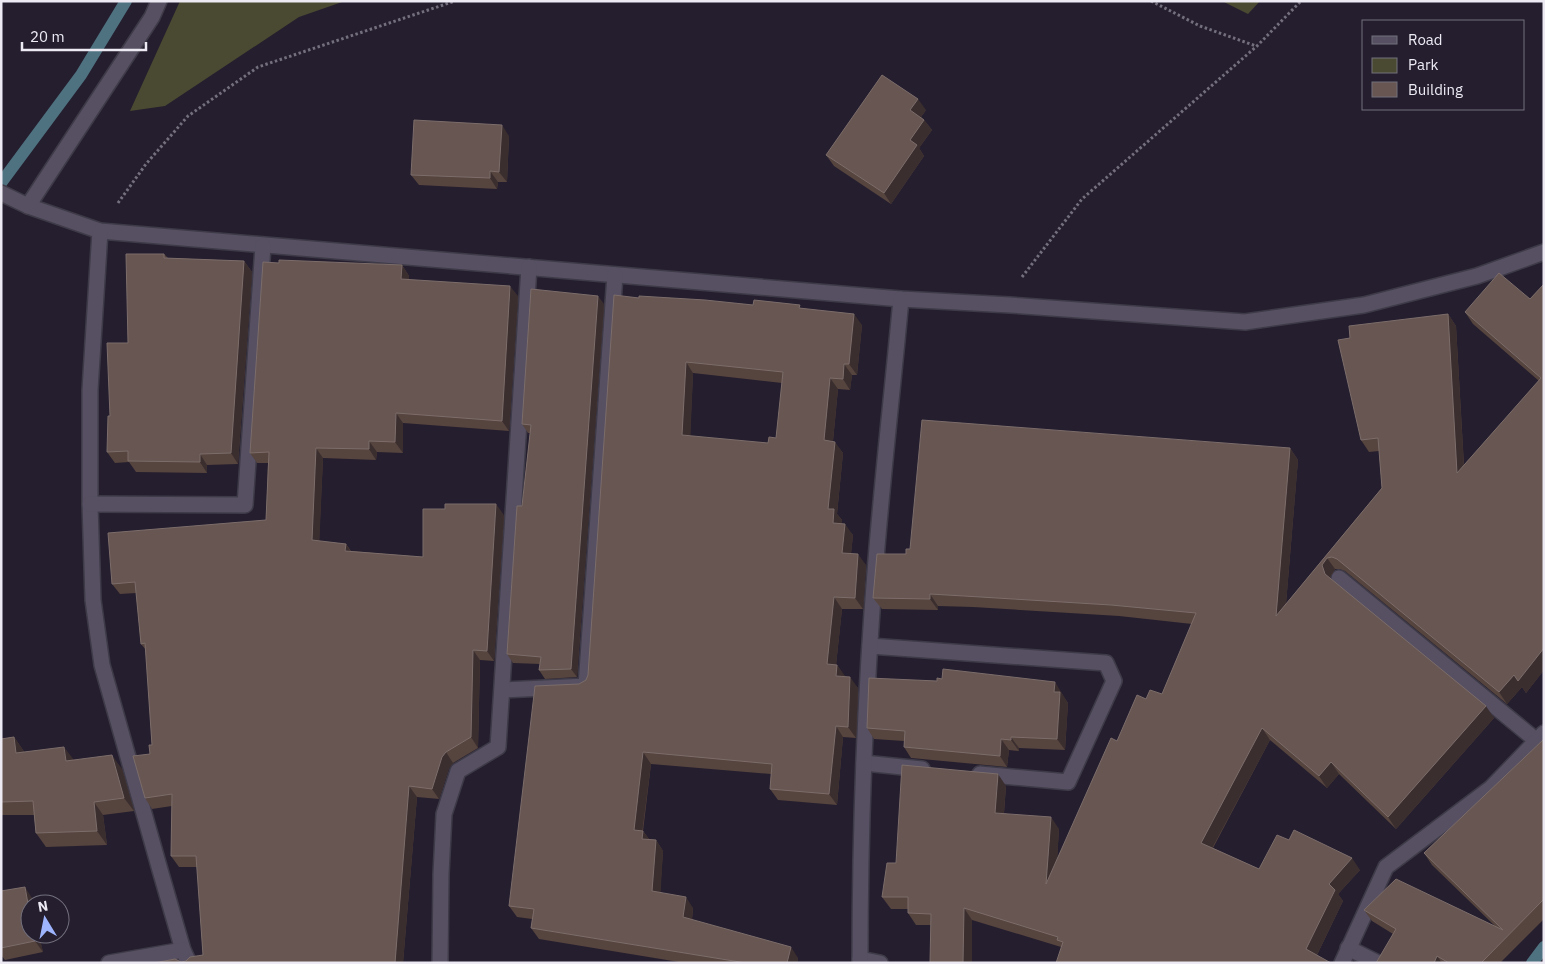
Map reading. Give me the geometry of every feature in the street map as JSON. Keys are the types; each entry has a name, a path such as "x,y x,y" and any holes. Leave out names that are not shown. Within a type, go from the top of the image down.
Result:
{"street":[{"path":"25,204 146,25 159,1"},
{"path":"1,193 25,204 100,231 901,299 1244,322 1364,305 1477,276 1544,252"},
{"path":"100,231 90,390 90,504 93,600 102,665 186,956 109,963"},
{"path":"90,504 245,505 264,246"},
{"path":"440,963 444,814 458,771 498,747 529,267"},
{"path":"502,690 586,686 615,274"},
{"path":"880,963 860,961 860,877 864,763 876,559 901,299"},
{"path":"1339,578 1540,737 1491,788 1386,867 1342,963"},
{"path":"870,646 1106,663 1114,681 1068,782 961,772"},
{"path":"864,763 932,769"},
{"path":"1348,948 1378,963"}],"path":[{"path":"100,231 146,164 188,116 258,67 455,1"},
{"path":"1151,1 1200,26 1257,46"},
{"path":"1010,305 1020,280 1082,199 1257,46 1301,1"}],"green space":[{"path":"180,1 345,1 299,17 165,106 130,111"},
{"path":"1222,1 1260,1 1248,14"}],"building":[{"path":"882,75 918,99 910,110 924,120 910,140 917,145 884,193 826,155"},
{"path":"414,120 502,125 499,172 490,171 490,178 411,175"},
{"path":"126,254 164,254 164,258 244,261 231,453 200,454 200,462 128,461 128,451 107,452 108,416 110,416 107,343 128,343"},
{"path":"279,260 402,265 401,279 510,286 502,421 396,413 395,442 369,441 369,449 316,448 312,540 346,544 345,551 423,557 423,509 445,509 445,504 496,504 487,651 473,650 471,737 446,752 442,757 432,789 409,786 395,963 154,963 175,959 181,962 186,961 190,957 203,955 196,856 171,856 172,794 145,798 133,756 150,754 149,745 152,745 145,643 141,644 135,582 112,584 108,533 266,520 269,452 250,453 263,262 279,263"},
{"path":"1499,273 1530,299 1544,284 1544,648 1518,681 1514,675 1499,692 1337,559 1327,558 1322,565 1325,574 1486,706 1388,817 1331,762 1319,776 1262,728 1201,843 1259,869 1277,835 1289,840 1294,830 1352,858 1329,884 1335,890 1306,949 1331,963 1056,963 1063,942 1057,940 1058,937 964,908 963,963 930,963 931,914 908,913 908,897 882,897 887,863 896,863 902,765 998,774 995,813 1051,817 1046,884 1111,738 1117,741 1137,695 1146,699 1150,690 1162,694 1196,613 1111,605 930,594 930,599 873,598 877,554 906,554 906,549 910,549 922,420 1290,448 1276,616 1382,488 1378,438 1361,440 1338,340 1350,338 1349,326 1448,314 1457,473 1541,378 1465,312"},
{"path":"531,289 598,296 571,669 539,670 541,657 507,654 517,506 522,506 531,425 522,424"},
{"path":"614,295 639,298 639,296 705,300 753,305 754,300 800,305 799,308 854,314 849,364 844,364 843,379 830,378 824,440 835,442 828,509 834,509 833,523 845,524 842,553 858,554 855,598 834,597 827,664 837,665 836,676 850,677 848,727 836,726 829,794 770,789 772,764 643,752 634,830 643,831 642,839 656,840 652,891 686,897 683,917 791,947 787,963 746,963 531,928 534,909 509,906 535,686 579,684 586,680 588,675","holes":["686,362 783,372 776,438 769,437 768,443 682,435"]},
{"path":"943,669 1055,682 1054,692 1060,692 1057,739 1011,737 1011,740 1001,739 1000,756 904,747 905,731 867,728 869,678 937,681 937,678 942,679"},
{"path":"14,737 16,753 64,747 66,761 112,755 124,798 94,802 97,831 36,833 33,801 1,802 1,739"},
{"path":"1544,739 1544,899 1481,963 1449,963 1437,956 1434,963 1376,963 1396,929 1364,910 1396,879 1503,930 1424,853"},
{"path":"25,887 26,894 20,894 20,944 1,948 1,891"}],"waterway":[{"path":"1,183 81,75 126,1"},
{"path":"1532,963 1544,947"}]}
